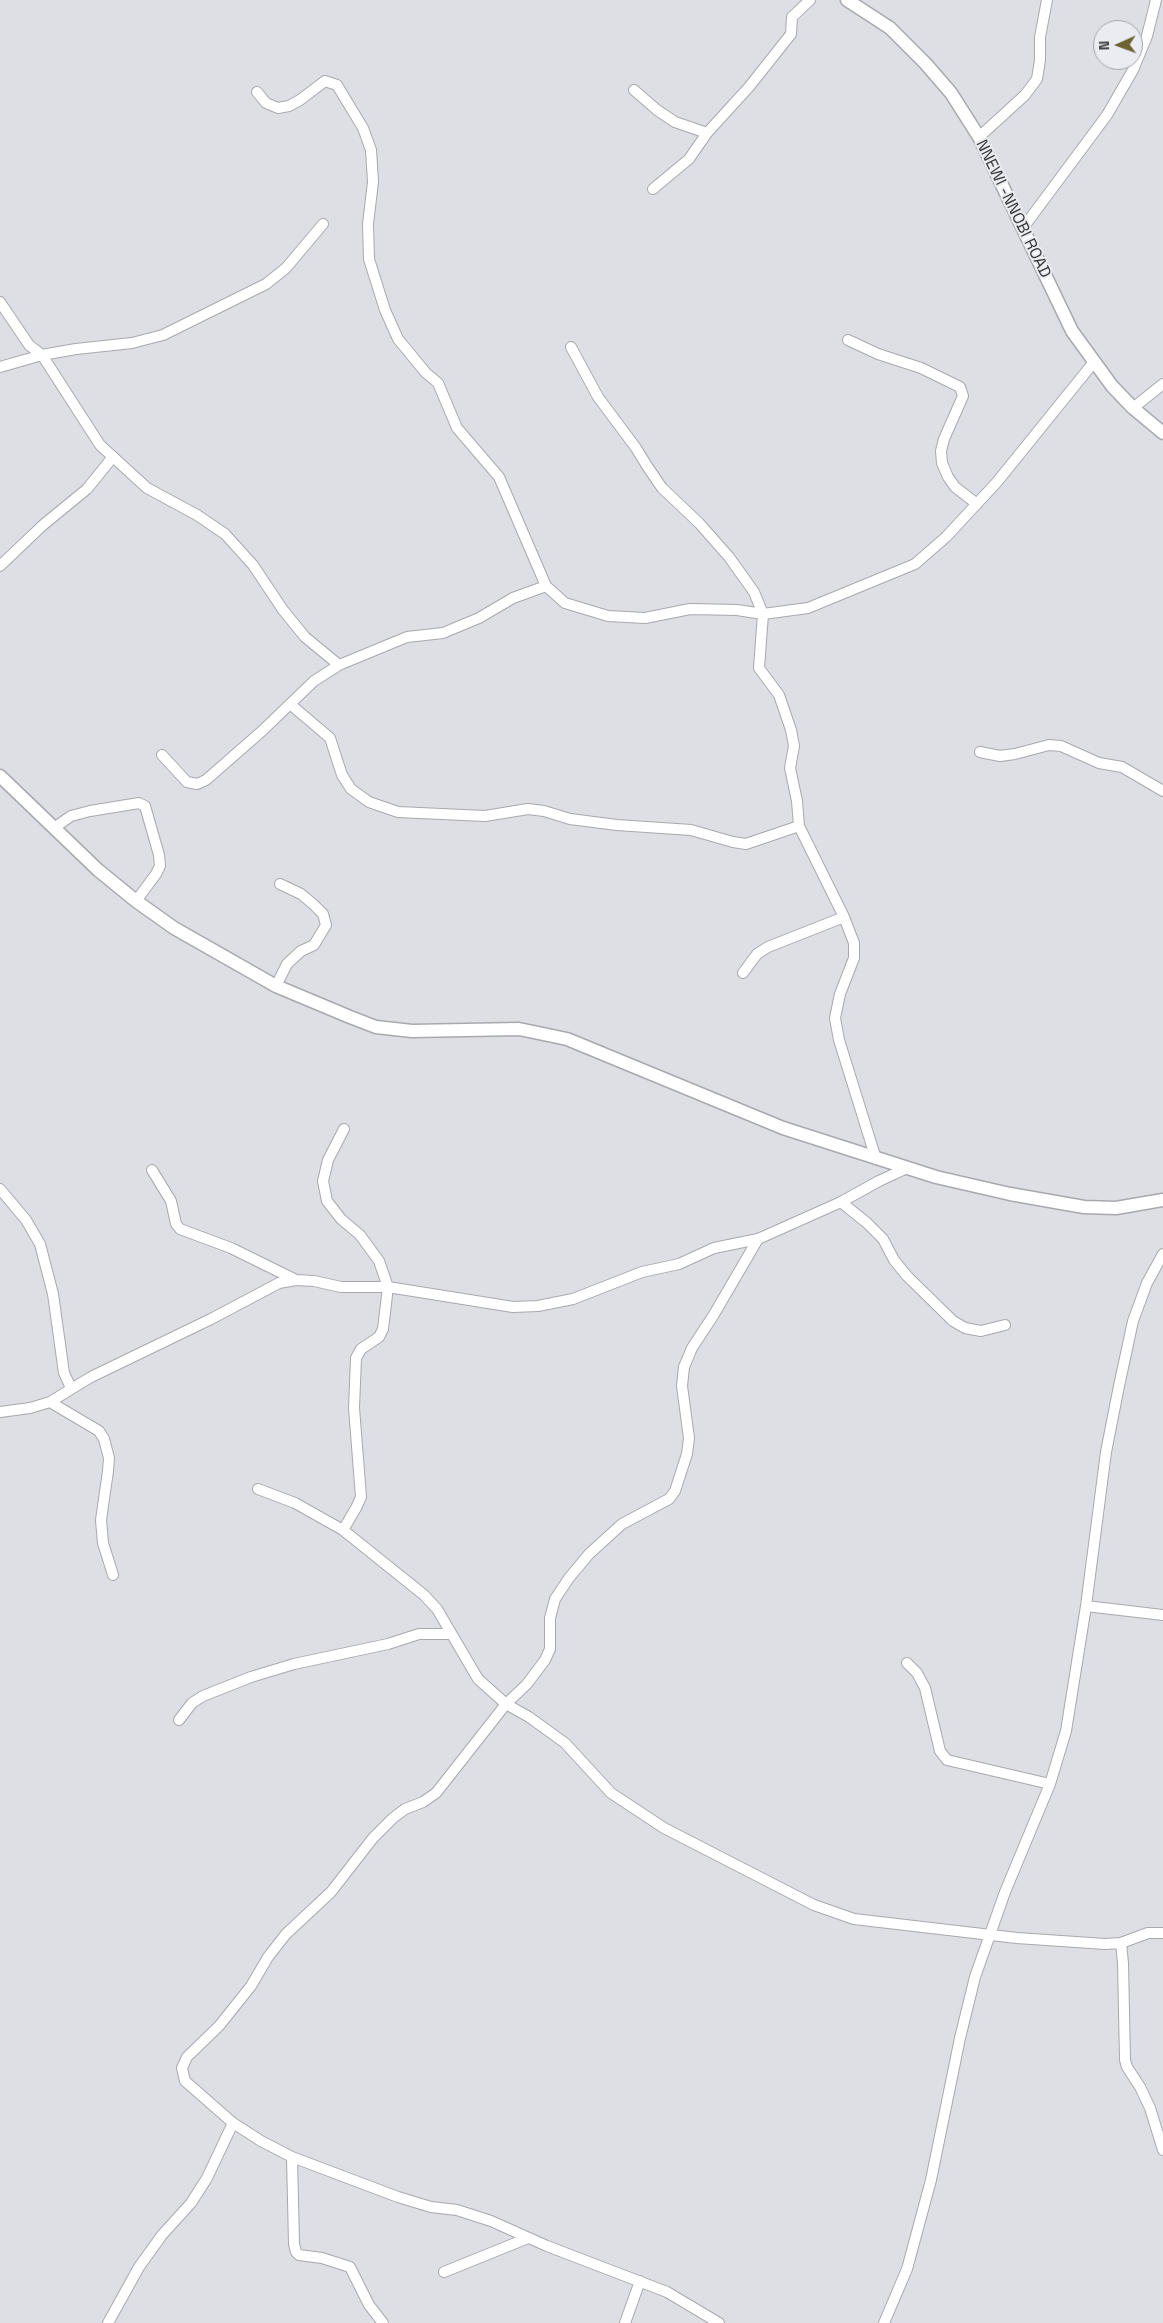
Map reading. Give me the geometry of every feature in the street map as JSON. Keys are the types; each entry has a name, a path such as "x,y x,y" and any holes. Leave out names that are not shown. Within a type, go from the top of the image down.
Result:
{"main road":[{"name":"NNEWI -NNOBI ROAD","path":"847,0 890,28 926,64 951,93 979,137 1072,331 1094,362 1133,408 1163,433"},
{"path":"0,776 54,828 136,901 174,928 276,986 376,1026 412,1030 519,1029 567,1039 783,1128 905,1169 1010,1194 1084,1207 1116,1208 1163,1200"}],"street":[{"path":"653,189 689,159 708,133 791,34 792,17 810,0"},
{"path":"979,137 1025,95 1037,79 1040,60 1040,37 1048,0"},
{"path":"1023,228 1107,115 1133,70 1147,36 1156,0"},
{"path":"257,92 266,103 278,108 289,106 300,100 325,81 336,85 344,95 363,128 371,150 373,182 368,224 369,259 385,310 398,340 426,373 438,383 457,428 499,477 546,586 566,604 608,616 645,618 690,609 737,610 763,614 808,608 915,564 946,537 976,504 1094,362"},
{"path":"634,90 656,110 675,122 708,133"},
{"path":"0,367 42,355 132,343 163,335 266,284 286,268 323,224"},
{"path":"0,302 29,345 42,355 100,446 147,488 197,515 225,534 253,565 283,610 305,636 340,665"},
{"path":"848,340 878,354 921,368 960,387 963,396 944,439 941,452 942,463 948,478 955,487 976,504"},
{"path":"571,347 598,396 662,488 700,523 729,557 754,592 763,614 760,668 779,695 791,730 794,746 790,768 800,826 844,917 854,943 854,958 840,994 834,1018 876,1159"},
{"path":"1133,408 1163,384"},
{"path":"0,566 43,525 87,489 112,458"},
{"path":"162,755 187,782 197,784 206,780 314,682 340,665 407,637 443,632 478,618 513,598 546,586"},
{"path":"290,704 330,738 342,775 351,789 369,802 398,812 485,816 528,809 544,811 570,819 617,825 691,830 746,844 800,826"},
{"path":"980,752 1000,756 1049,745 1060,746 1099,763 1122,767 1163,791"},
{"path":"54,828 71,816 90,811 139,803 145,806 159,855 160,866 136,901"},
{"path":"276,986 287,964 301,950 314,945 326,925 323,914 313,904 301,894 280,884"},
{"path":"743,973 757,954 768,947 844,917"},
{"path":"343,1530 361,1497 354,1408 356,1358 361,1349 379,1337 383,1328 388,1287 379,1261 360,1235 341,1219 327,1201 323,1181 328,1160 344,1128"},
{"path":"0,1412 30,1408 50,1402 71,1388 211,1320 279,1283 296,1280 314,1281 341,1287 388,1287 513,1307 538,1306 573,1299 642,1272 679,1264 714,1248 758,1239 842,1202 905,1169"},
{"path":"152,1170 171,1201 176,1224 180,1229 231,1248 296,1280"},
{"path":"0,1189 26,1220 40,1244 53,1294 64,1373 71,1388"},
{"path":"842,1202 868,1223 883,1239 894,1260 907,1276 953,1321 965,1328 982,1331 1005,1325"},
{"path":"719,2323 674,2295 528,2238 491,2221 457,2210 431,2207 398,2197 292,2157 261,2142 234,2123 185,2081 182,2068 187,2057 220,2026 237,2005 286,1934 331,1892 373,1838 393,1818 405,1809 423,1802 436,1793 506,1704 527,1684 545,1660 550,1649 550,1618 555,1600 569,1578 589,1554 622,1524 669,1499 675,1491 687,1454 689,1438 682,1386 684,1367 692,1348 714,1316 758,1239"},
{"path":"884,2323 907,2269 931,2180 973,1986 990,1934 1050,1784 1066,1731 1086,1606 1106,1452 1133,1321 1147,1283 1163,1254"},
{"path":"50,1402 99,1431 104,1439 109,1458 101,1520 103,1543 113,1576"},
{"path":"258,1489 295,1503 343,1530 424,1595 437,1609 478,1679 506,1704 529,1717 565,1743 611,1793 664,1828 814,1905 854,1919 889,1925 1105,1944 1121,1943 1148,1933 1163,1933"},
{"path":"1086,1606 1163,1615"},
{"path":"179,1720 192,1703 203,1696 251,1677 294,1664 388,1644 420,1634 451,1634"},
{"path":"907,1663 918,1673 925,1688 940,1751 947,1760 1050,1784"},
{"path":"1121,1943 1124,1963 1125,2060 1150,2108 1163,2150"},
{"path":"108,2323 139,2267 162,2235 191,2203 207,2178 234,2123"},
{"path":"292,2157 294,2244 296,2252 299,2255 322,2258 350,2267 369,2305 383,2323"},
{"path":"444,2272 528,2238"},
{"path":"625,2323 640,2282"}]}
